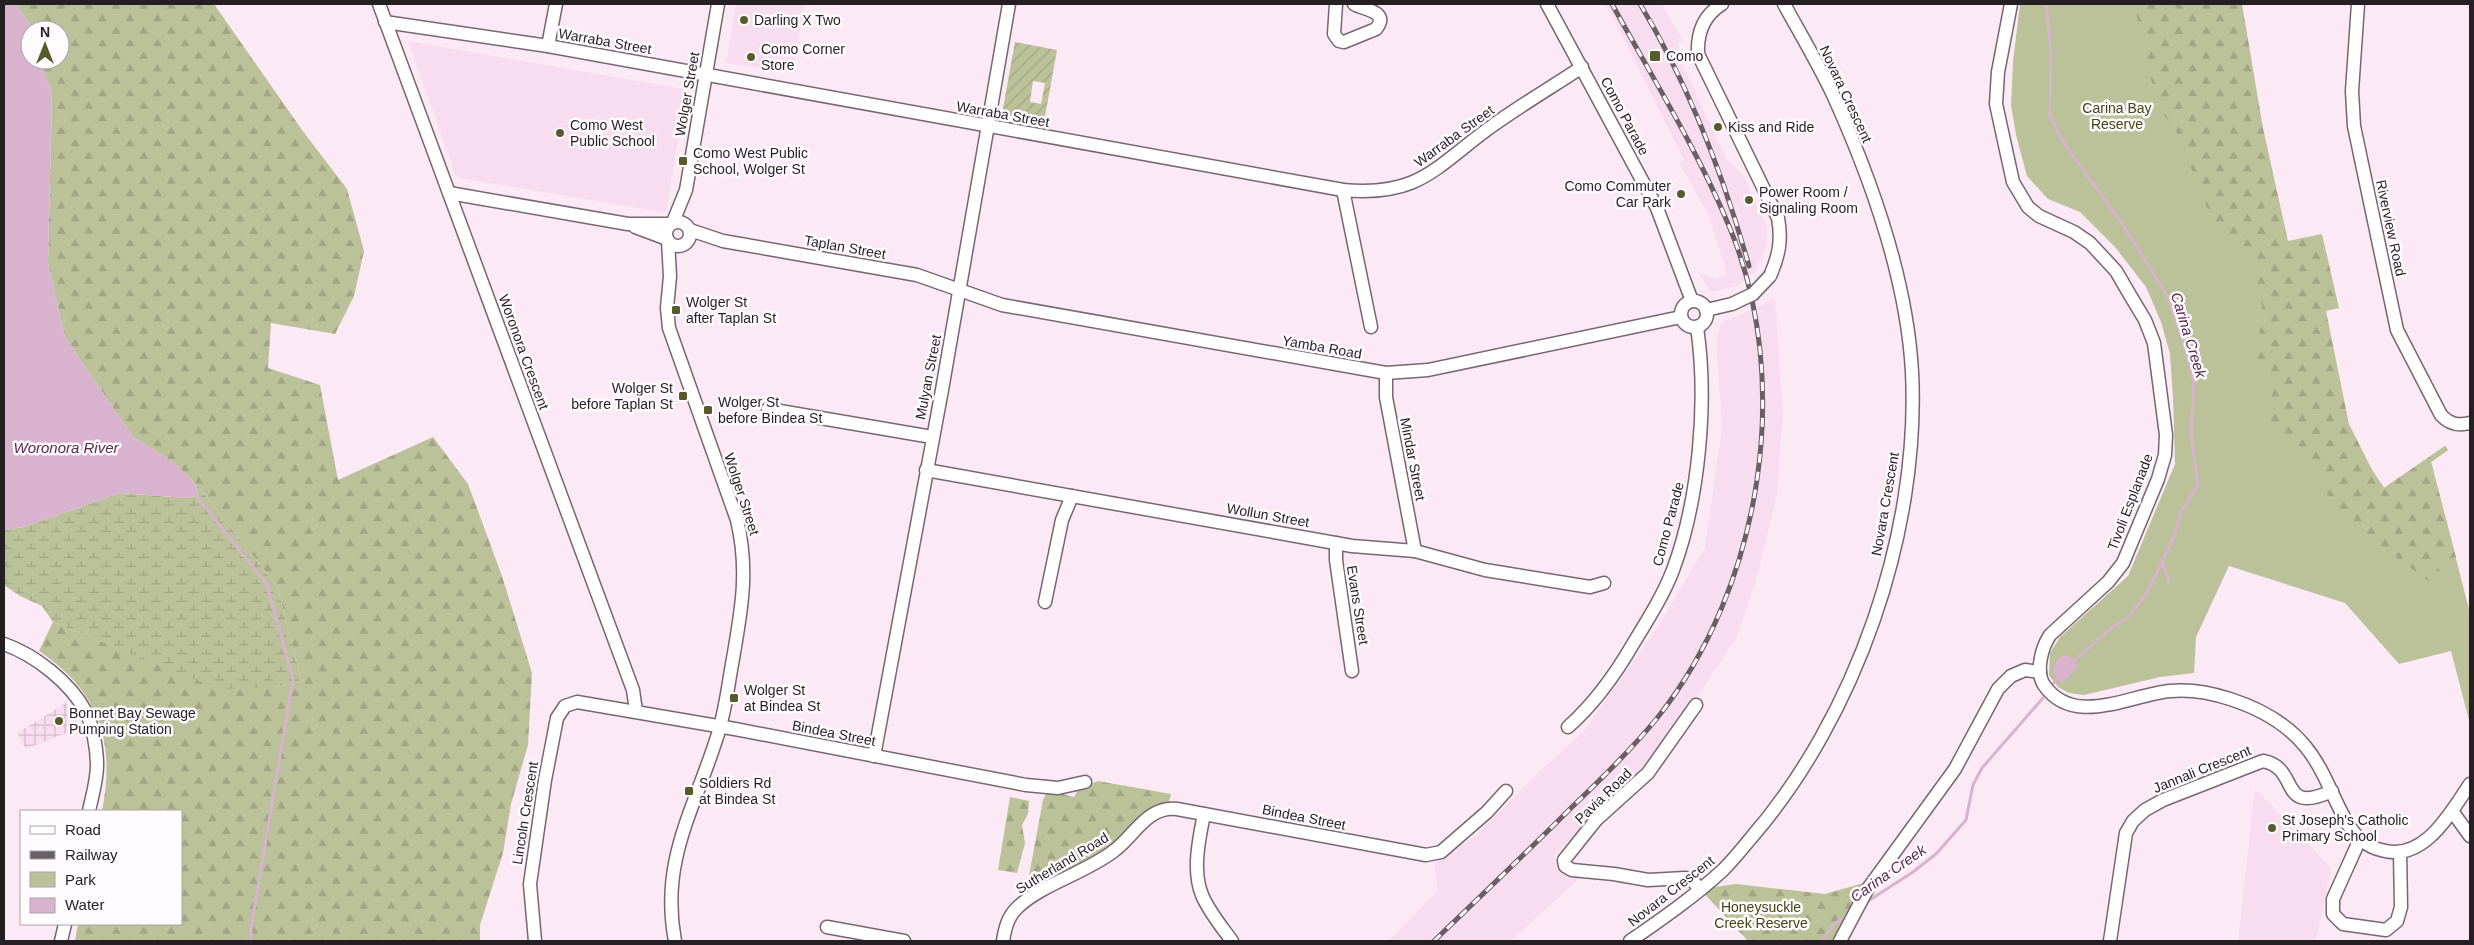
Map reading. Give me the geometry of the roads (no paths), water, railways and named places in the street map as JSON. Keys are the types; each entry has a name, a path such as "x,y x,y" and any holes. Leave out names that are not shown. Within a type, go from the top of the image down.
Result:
{"street":[{"name":"Woronora Crescent","path":"378,4 633,690 636,711"},
{"path":"548,46 556,4"},
{"name":"Wolger Street","path":"670,276 687,236 686,190 718,4"},
{"name":"Mulyan Street","path":"874,756 960,290 1009,4"},
{"path":"1336,4 1334,34 1339,41 1344,42 1376,29 1379,25 1380,16 1377,12 1354,4"},
{"name":"Como Parade","path":"1547,4 1663,222 1692,301"},
{"path":"1706,310 1732,304 1753,294 1770,276 1780,247 1778,218 1698,54 1698,43 1702,26 1711,12 1722,4"},
{"name":"Novara Crescent","path":"1630,941 1724,869 1769,817 1808,763 1839,704 1855,667 1885,584 1898,531 1908,470 1911,435 1912,371 1906,321 1881,221 1846,126 1833,96 1784,4"},
{"name":"Tivoli Esplanade","path":"2011,4 1998,72 1996,104 2012,182 2028,207 2039,216 2074,232 2090,244 2116,271 2145,320 2154,343 2166,435 2165,455 2158,479 2123,563 2108,582 2050,634 2044,644 2040,672"},
{"name":"Riverview Road","path":"2358,4 2352,109 2395,321 2406,350 2440,416 2456,424 2470,423"},
{"name":"Warraba Street","path":"385,22 548,46 1343,190 1386,191 1406,186 1426,176 1492,126 1582,67"},
{"name":"Wolger Street","path":"672,223 686,190"},
{"path":"1343,190 1371,327"},
{"path":"449,193 628,224 684,222 687,236 673,245 668,240 628,224"},
{"path":"668,240 666,232 672,223"},
{"name":"Taplan Street","path":"687,236 917,275 960,290"},
{"name":"Wolger Street","path":"668,240 670,276 667,308 669,328 737,520 745,558 743,603 720,727 674,861 671,903 675,941"},
{"name":"Yamba Road","path":"960,290 1002,305 1386,373 1428,370 1681,317"},
{"path":"1692,301 1699,302 1706,310 1704,322 1697,326 1689,326 1681,317 1684,305 1692,301"},
{"name":"Como Parade","path":"1568,728 1589,709 1624,659 1657,603 1672,572 1682,541 1696,477 1699,441 1701,375 1697,326"},
{"name":"Mindar Street","path":"1386,373 1386,397 1415,550"},
{"path":"768,409 932,437"},
{"name":"Wollun Street","path":"926,470 1336,543 1415,550 1485,570 1590,587 1604,583"},
{"path":"1045,602 1062,520 1072,496"},
{"name":"Evans Street","path":"1336,543 1336,560 1352,671"},
{"path":"4,644 34,660 55,675 74,695 86,713 97,765 89,810"},
{"path":"1842,937 1870,885 1896,848 1929,808 1955,769 1998,689 2011,676 2025,670 2040,672 2042,682 2049,691 2067,705 2076,707 2092,708 2156,693 2188,690 2210,693 2246,705 2273,718 2304,745 2314,758 2349,826 2360,839 2374,848 2392,854 2409,851 2422,844 2452,811 2470,784"},
{"name":"Bindea Street","path":"577,702 636,711 1026,785 1058,788 1085,782"},
{"name":"Lincoln Crescent","path":"535,941 530,884 545,780 557,718 565,706 577,702"},
{"name":"Pavia Road","path":"1696,705 1648,773 1596,820 1564,860 1565,866 1572,870 1614,874 1654,881 1685,878 1692,880 1700,889"},
{"name":"Jannali Crescent","path":"2110,941 2126,832 2133,821 2145,810 2163,800 2264,761 2276,765 2283,772 2295,795 2302,799 2321,796 2332,791"},
{"name":"Bindea Street","path":"1176,809 1426,855 1441,852 1486,812 1506,791"},
{"name":"Sutherland Road","path":"1003,941 1009,919 1024,902 1108,856 1148,817 1164,809 1176,809"},
{"path":"2452,811 2470,836"},
{"path":"1204,814 1198,856 1201,894 1208,908 1232,941"},
{"path":"2360,839 2333,899 2333,914 2343,924 2386,930 2397,921 2401,907 2400,852"},
{"path":"61,941 65,925"},
{"path":"827,927 904,941"}],"water":[{"name":"Woronora River","path":"4,4 16,4 26,20 20,20 20,70 44,70 52,94 48,263 65,337 133,437 173,462 196,484 198,496 186,498 120,493 24,527 4,530"},
{"path":"2068,655 2078,666 2062,684 2053,672 2057,660"}],"waterway":[{"name":"Carina Creek","path":"2046,4 2051,50 2050,116 2063,142 2123,225 2168,297 2184,344 2194,382 2191,434 2198,485 2181,512 2173,539 2147,593 2129,617 2111,628 2072,663"},
{"path":"195,494 267,585 293,679 251,928 251,941"},
{"path":"2162,561 2169,582"},
{"name":"Carina Creek","path":"2053,684 2059,677"},
{"name":"Carina Creek","path":"1865,903 1913,872 1936,854 1966,820 1973,785 1982,768 2043,698"},
{"name":"Carina Creek","path":"1822,941 1834,924 1849,914"}],"railway":[{"path":"1434,941 1605,775 1658,717 1694,665 1722,607 1743,545 1757,481 1763,415 1760,350 1749,286 1729,226 1703,169 1612,4"},
{"path":"1640,4 1674,66 1703,131 1728,198 1749,266"}],"place":[{"name":"Darling X Two","path":"744,20"},
{"name":"Como","path":"1655,56"},
{"name":"Como Corner Store","path":"751,57"},
{"name":"Kiss and Ride","path":"1718,127"},
{"name":"Como West Public School","path":"560,133"},
{"name":"Como West Public School, Wolger St","path":"683,161"},
{"name":"Como Commuter Car Park","path":"1681,194"},
{"name":"Power Room / Signaling Room","path":"1749,200"},
{"name":"Wolger St after Taplan St","path":"676,310"},
{"name":"Wolger St before Taplan St","path":"683,396"},
{"name":"Wolger St before Bindea St","path":"708,410"},
{"name":"Wolger St at Bindea St","path":"734,698"},
{"name":"Bonnet Bay Sewage Pumping Station","path":"59,721"},
{"name":"Soldiers Rd at Bindea St","path":"689,791"},
{"name":"St Joseph's Catholic Primary School","path":"2272,828"}],"park label":[{"name":"Carina Bay Reserve","path":"2117,116"},
{"name":"Honeysuckle Creek Reserve","path":"1761,916"}]}
